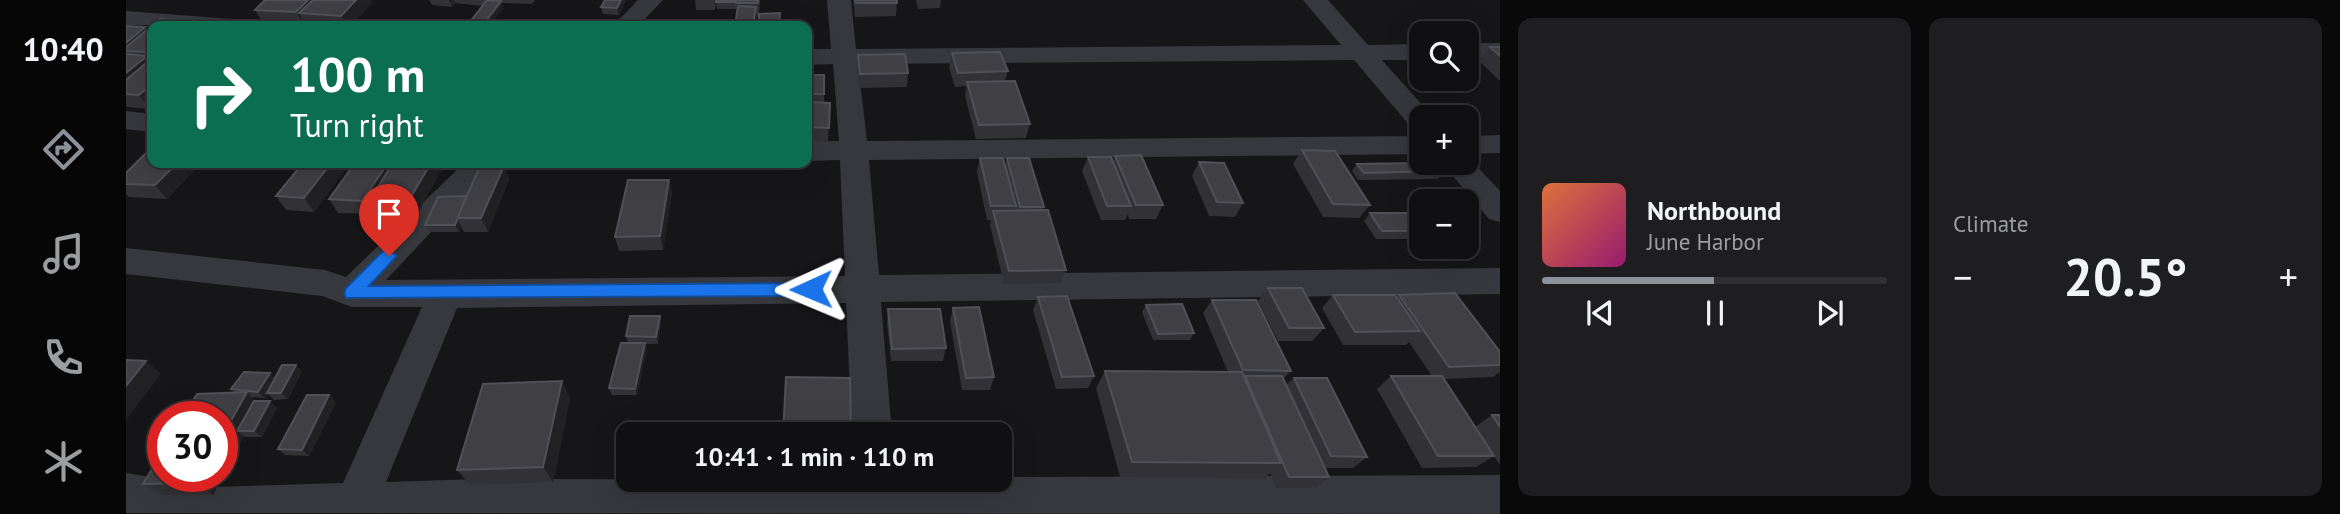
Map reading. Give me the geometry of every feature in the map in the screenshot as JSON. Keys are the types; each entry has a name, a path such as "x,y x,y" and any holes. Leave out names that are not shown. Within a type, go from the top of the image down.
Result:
{"street":[{"path":"630,21 652,0"},
{"path":"839,0 854,150 871,422"},
{"path":"1315,0 1409,107"},
{"path":"126,18 166,21"},
{"path":"1479,51 1500,51"},
{"path":"812,57 1409,52"},
{"path":"126,120 147,122"},
{"path":"1479,145 1500,144"},
{"path":"812,151 1409,145"},
{"path":"352,293 476,168"},
{"path":"1468,175 1500,211"},
{"path":"126,261 325,283 352,293 1500,281"},
{"path":"356,503 445,294"},
{"path":"126,493 209,511 356,503 478,507 729,507 852,492"},
{"path":"903,492 1028,506 1497,500"}],"building":[{"path":"265,0 308,0 296,12 255,10"},
{"path":"313,0 356,0 341,16 299,13"},
{"path":"487,0 501,1 486,21 471,21"},
{"path":"605,0 621,0 617,8 601,7"},
{"path":"735,0 735,2 716,2"},
{"path":"736,0 758,0 758,3 736,3"},
{"path":"855,0 897,0 897,3 856,3"},
{"path":"738,6 756,7 754,21 736,21"},
{"path":"780,13 779,21 759,21 759,14"},
{"path":"126,26 145,27 126,43"},
{"path":"147,30 147,52 126,51 126,47"},
{"path":"1490,47 1500,47 1500,56"},
{"path":"1000,52 1008,71 958,73 952,53"},
{"path":"126,54 147,56 126,73"},
{"path":"905,54 908,73 860,74 858,55"},
{"path":"147,62 147,88 139,95 126,94 126,80"},
{"path":"812,75 824,75 824,94 812,94"},
{"path":"1015,81 1030,124 979,125 967,82"},
{"path":"812,102 830,103 829,128 812,127"},
{"path":"1302,150 1335,151 1370,205 1333,204"},
{"path":"147,152 147,168 172,168 155,185 126,184 126,173"},
{"path":"1141,155 1163,205 1136,205 1115,156"},
{"path":"1088,157 1111,157 1131,206 1107,206"},
{"path":"980,158 1003,158 1016,206 991,206"},
{"path":"1007,158 1029,158 1044,207 1020,207"},
{"path":"1199,162 1224,163 1243,203 1217,202"},
{"path":"1409,163 1409,172 1364,173 1357,164"},
{"path":"299,168 327,168 304,198 276,196"},
{"path":"351,168 385,168 362,201 329,199"},
{"path":"390,168 428,168 405,207 366,206"},
{"path":"479,168 503,168 481,218 457,218"},
{"path":"628,180 669,180 660,236 615,237"},
{"path":"466,196 455,225 425,225 438,197"},
{"path":"1048,210 1066,270 1009,271 993,211"},
{"path":"1370,213 1409,213 1409,231 1382,231"},
{"path":"1268,288 1302,288 1324,328 1289,328"},
{"path":"1455,293 1500,352 1500,365 1449,367 1399,295"},
{"path":"1333,295 1395,295 1420,331 1355,332"},
{"path":"1067,296 1094,376 1062,377 1038,297"},
{"path":"1212,300 1256,300 1291,371 1243,370"},
{"path":"1182,304 1194,333 1158,334 1146,305"},
{"path":"979,307 994,377 966,378 953,308"},
{"path":"888,309 940,309 946,348 892,349"},
{"path":"630,316 660,316 656,337 626,336"},
{"path":"621,343 645,343 635,389 609,388"},
{"path":"126,360 146,361 126,386"},
{"path":"282,365 296,365 281,393 267,393"},
{"path":"1105,371 1242,372 1281,463 1132,462"},
{"path":"244,372 270,373 258,392 231,389"},
{"path":"1245,376 1282,376 1329,477 1289,477"},
{"path":"1391,376 1442,376 1494,456 1438,456"},
{"path":"786,377 850,378 851,422 784,422"},
{"path":"1294,378 1327,378 1367,457 1331,456"},
{"path":"562,381 543,467 457,470 483,384"},
{"path":"247,392 238,408 238,401 193,401 197,394"},
{"path":"307,395 329,395 302,450 278,449"},
{"path":"254,401 270,401 254,431 238,429"},
{"path":"1492,415 1500,415 1500,427"}],"route":[{"path":"389,256 352,293 811,289"}]}
